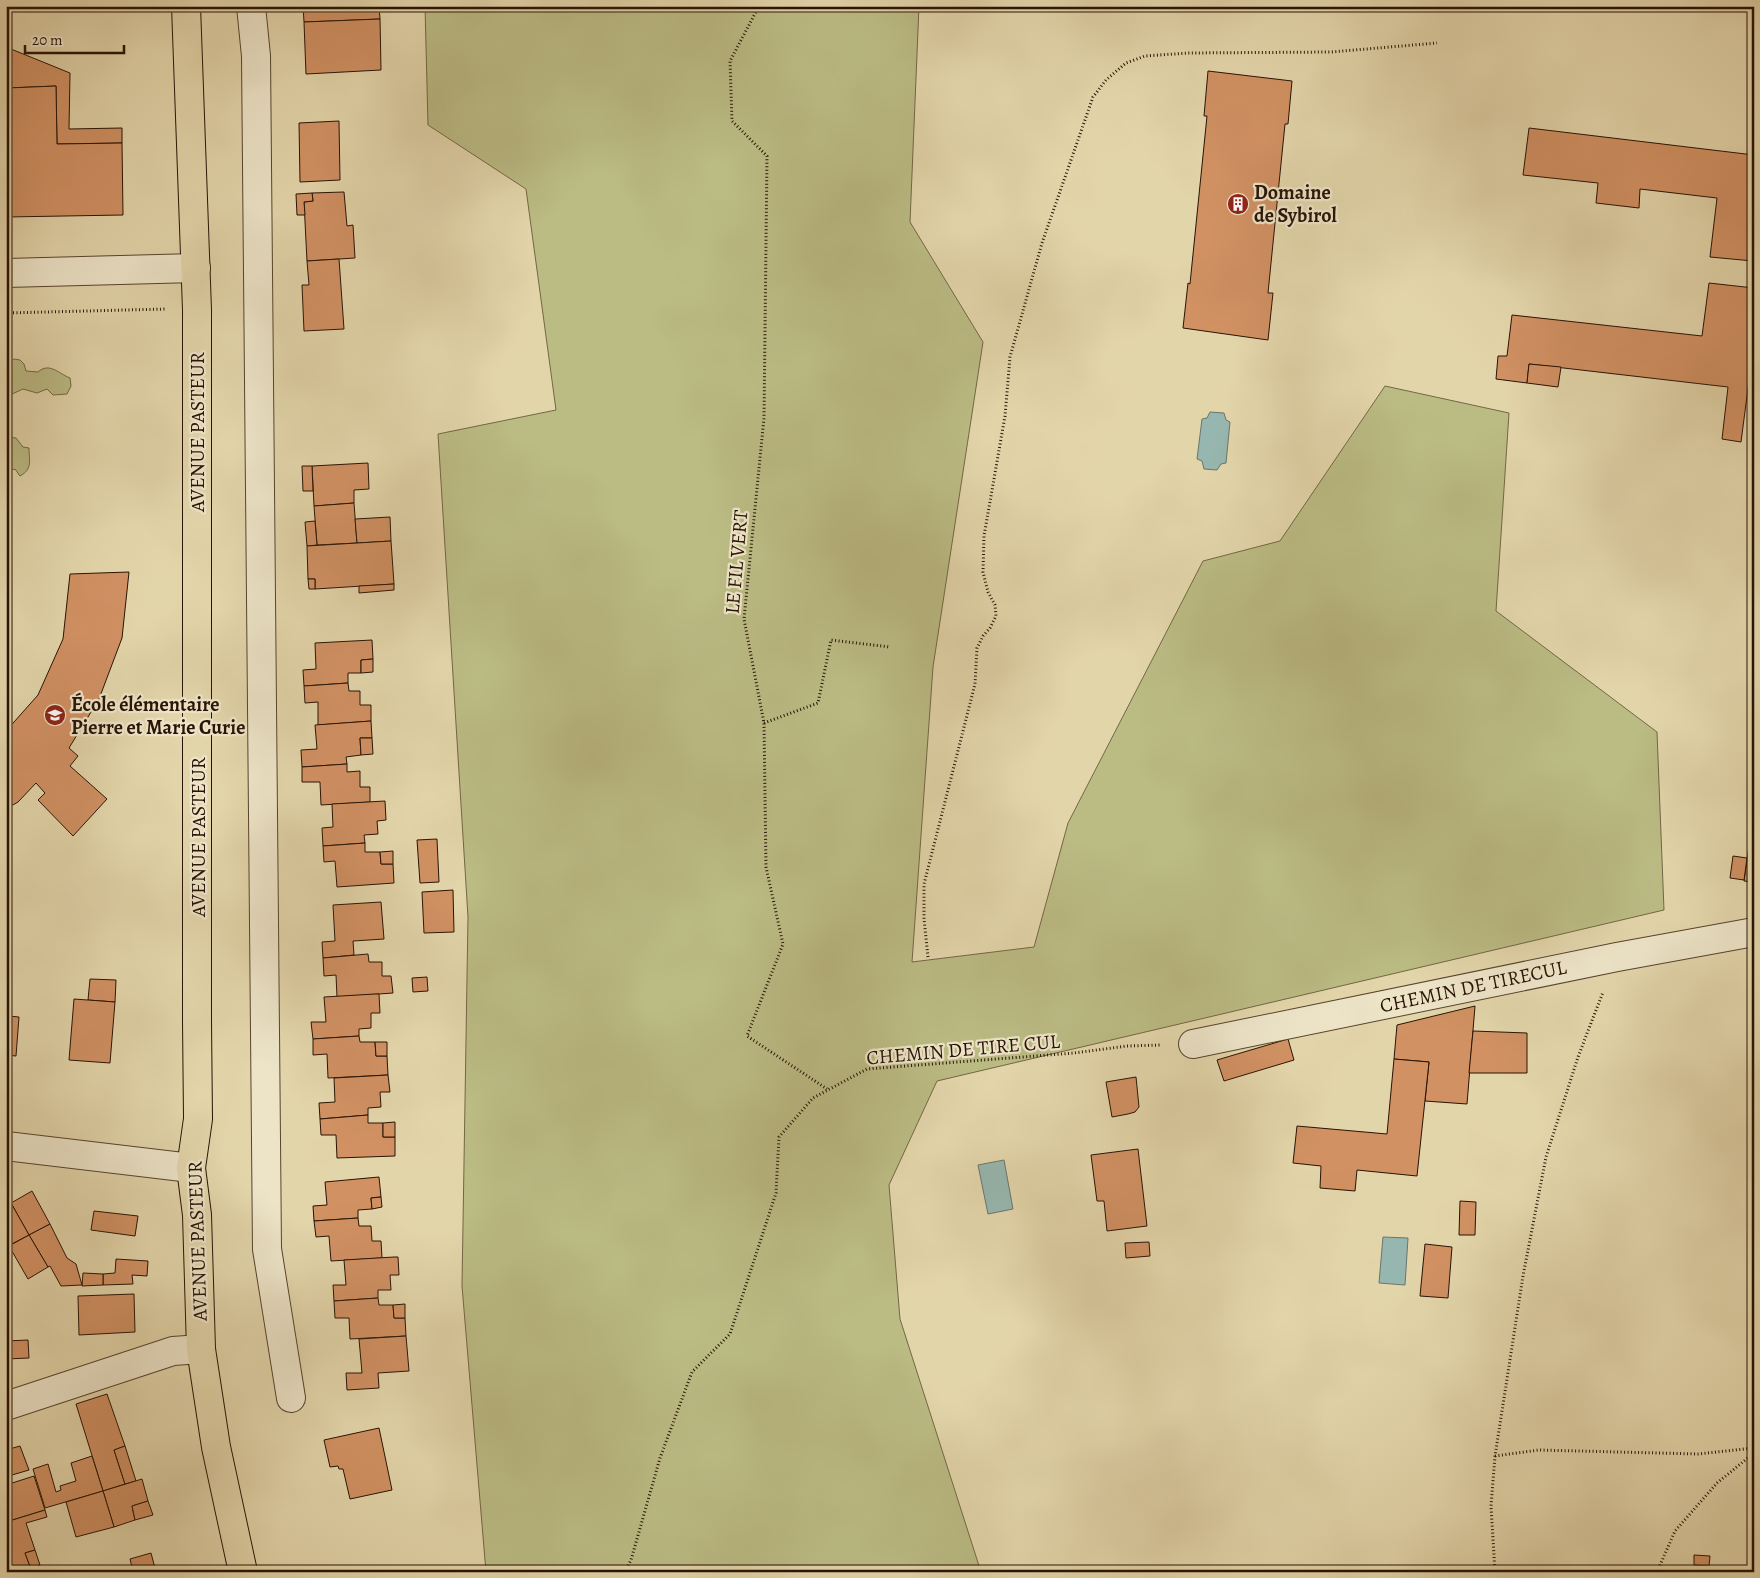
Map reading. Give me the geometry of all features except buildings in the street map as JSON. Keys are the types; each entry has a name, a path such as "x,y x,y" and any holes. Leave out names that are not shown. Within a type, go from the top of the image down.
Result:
{"main road":[{"name":"AVENUE PASTEUR","path":"186,6 197,310 197,1021 199,1102 191,1168 197,1215 201,1349 216,1447 243,1572"}],"street":[{"path":"252,6 256,66 267,1249 291,1398"},
{"path":"6,273 196,268"},
{"name":"CHEMIN DE TIRECUL","path":"1193,1044 1617,957 1754,932"},
{"path":"6,1146 191,1168"},
{"path":"6,1406 173,1351 201,1349"}],"path":[{"name":"LE FIL VERT","path":"759,6 730,61 732,121 767,156 764,418 744,619 764,723 766,867 784,944 746,1036 827,1089"},
{"path":"928,957 924,919 924,884 974,684 977,648 996,616 995,605 988,592 983,572 984,536 1005,416 1010,357 1042,243 1093,97 1106,80 1126,63 1145,56 1188,53 1331,52 1437,43"},
{"path":"6,313 154,309 197,310"},
{"path":"764,723 818,704 830,640 890,647"},
{"path":"1494,1572 1491,1506 1495,1456 1523,1276 1546,1157 1578,1058 1617,957"},
{"name":"CHEMIN DE TIRE CUL","path":"625,1572 631,1560 660,1458 692,1372 730,1334 776,1193 779,1138 813,1098 867,1069 1074,1053 1127,1046 1193,1044"},
{"path":"1495,1456 1539,1450 1698,1454 1754,1448"},
{"path":"1657,1572 1675,1531 1717,1483 1754,1453"}],"green space":[{"path":"425,6 919,6 910,222 983,342 933,667 912,962 1034,947 1068,823 1203,561 1280,541 1385,386 1509,413 1496,611 1657,732 1664,910 937,1081 889,1185 900,1319 981,1572 486,1572 462,1286 468,917 438,434 556,410 526,189 428,125"},
{"path":"14,359 20,360 24,364 26,371 38,372 42,369 50,368 70,378 71,386 67,394 53,395 47,389 37,393 23,389 10,395 6,390 6,373 9,362"},
{"path":"6,437 16,438 23,447 29,448 29,467 20,476 15,469 6,472"}],"water":[{"path":"1210,412 1224,413 1226,420 1230,422 1226,463 1221,464 1217,470 1204,469 1202,461 1197,459 1202,419 1207,418"},
{"path":"1004,1160 1013,1209 988,1214 978,1165"},
{"path":"1383,1237 1408,1238 1405,1285 1379,1283"}],"place":[{"name":"Domaine de Sybirol","path":"1238,204"},
{"name":"École élémentaire Pierre et Marie Curie","path":"55,715"}]}
